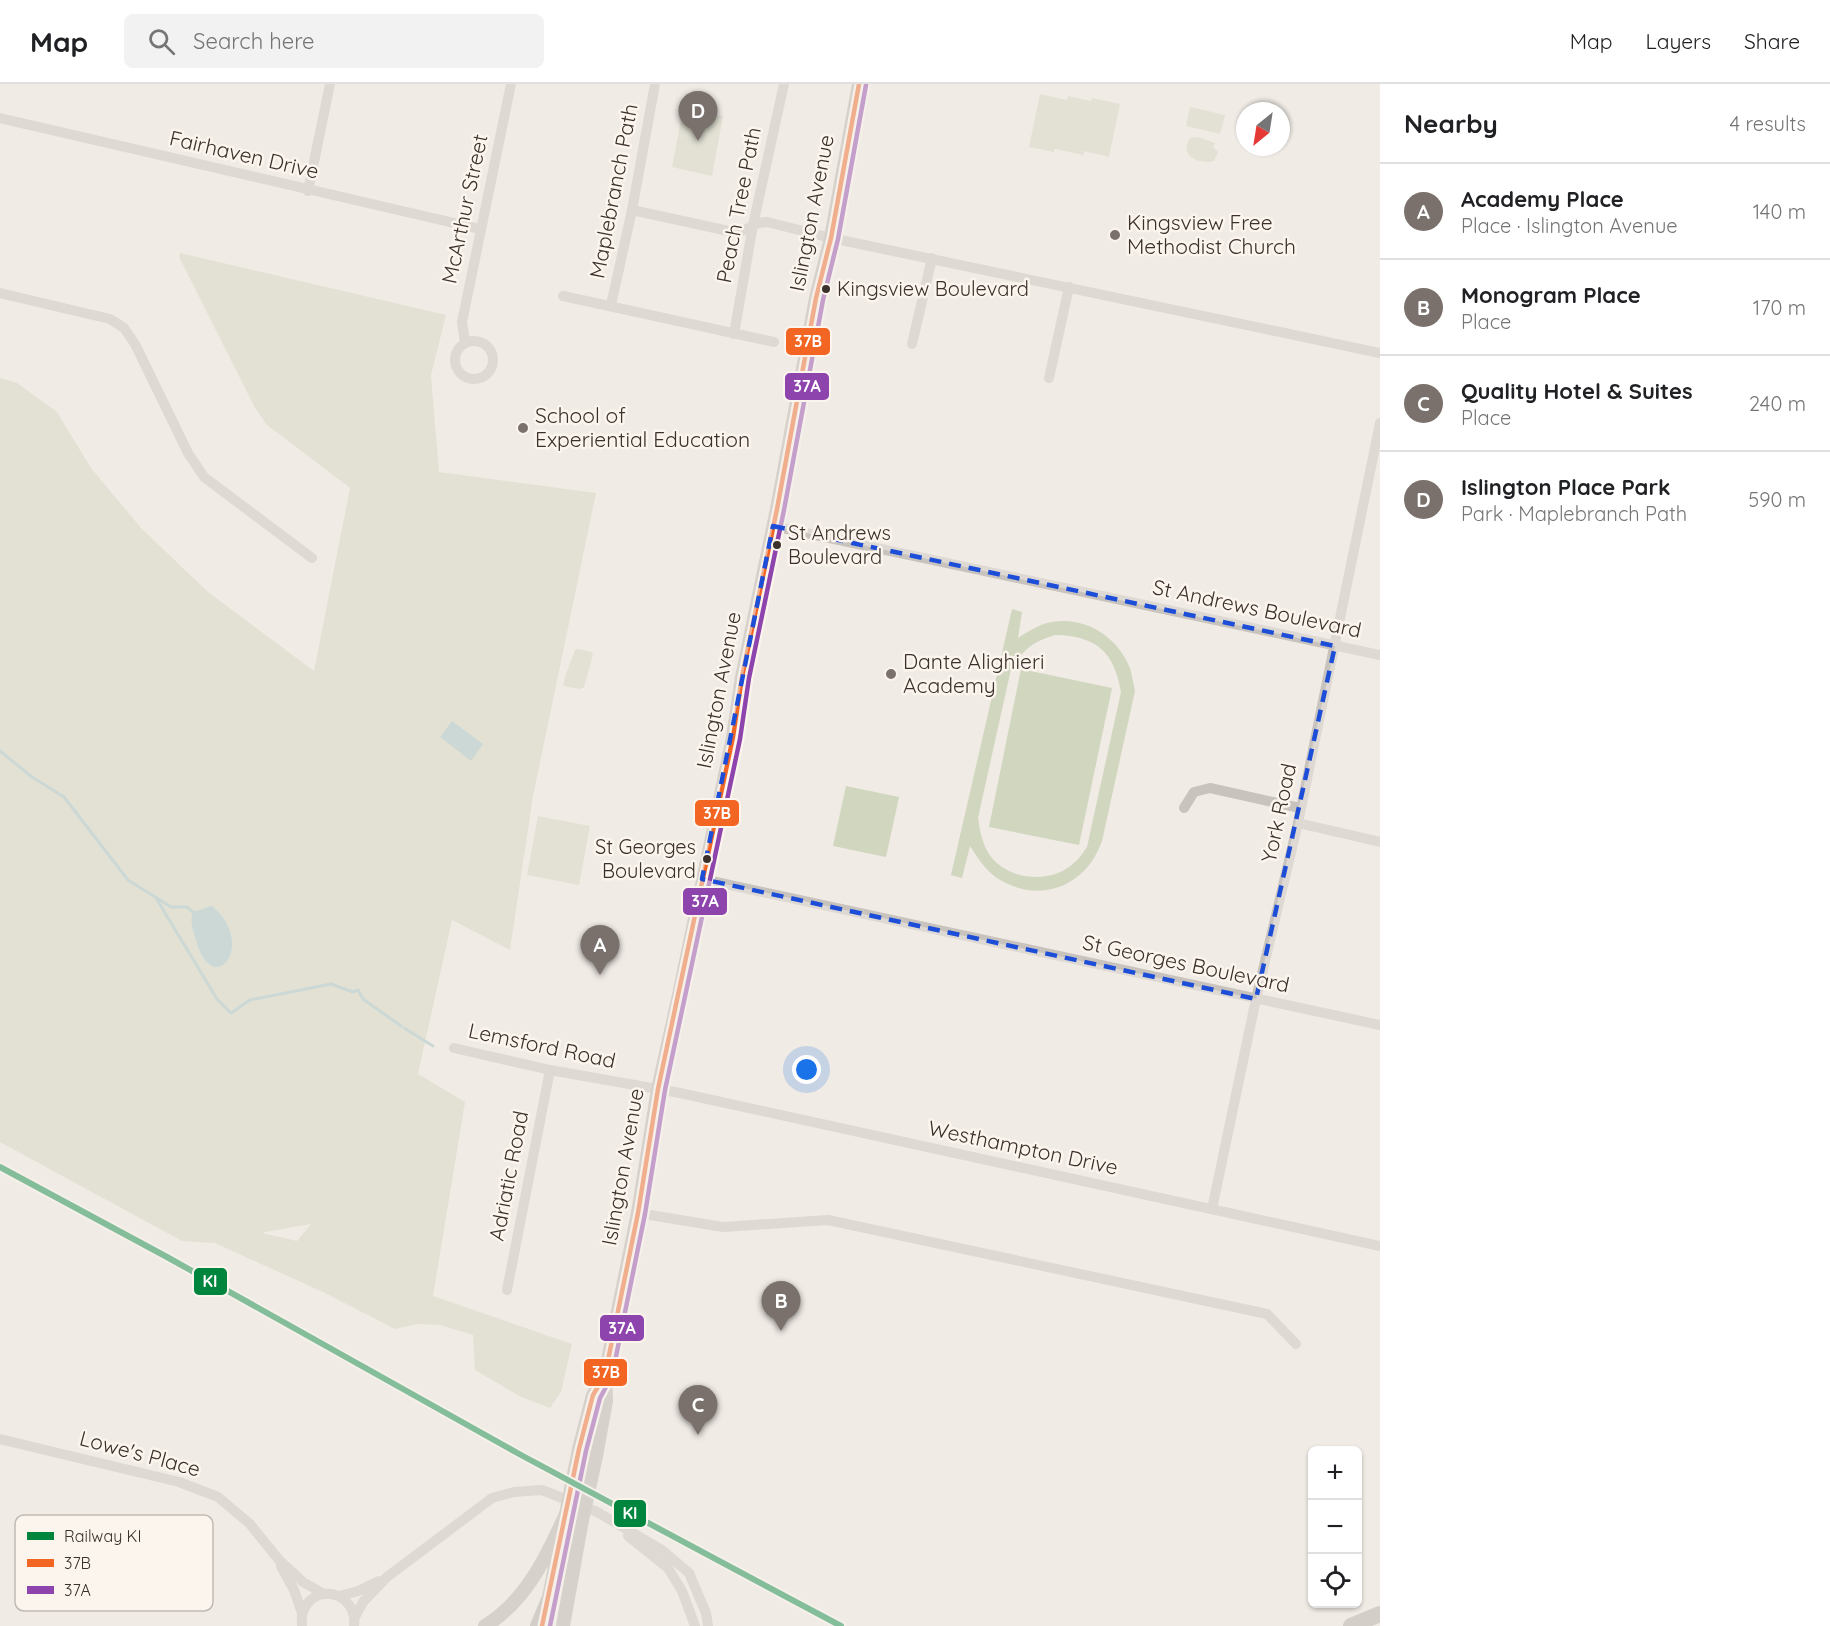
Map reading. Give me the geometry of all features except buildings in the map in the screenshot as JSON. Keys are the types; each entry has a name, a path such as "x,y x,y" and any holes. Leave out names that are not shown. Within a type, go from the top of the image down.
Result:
{"highway":[{"path":"540,1626 548,1602"},
{"path":"1351,1626 1380,1614"}],"main road":[{"name":"Islington Avenue","path":"563,1626 606,1401 605,1375 638,1213 658,1089 680,995 733,737 742,677 816,298 831,238 859,84"},
{"name":"Islington Avenue","path":"548,1602 579,1449 593,1395 605,1375"},
{"path":"485,1626 495,1620 530,1584 548,1554 566,1514"},
{"path":"570,1594 572,1626"}],"street":[{"path":"309,191 330,84"},
{"name":"McArthur Street","path":"465,342 462,322 510,84"},
{"name":"Maplebranch Path","path":"611,305 632,210 655,84"},
{"name":"Peach Tree Path","path":"734,333 753,225 784,84"},
{"name":"Fairhaven Drive","path":"0,118 480,229"},
{"path":"632,210 738,232 767,222 831,238 1380,353"},
{"path":"912,344 932,258"},
{"path":"1049,378 1069,287"},
{"path":"0,293 110,319 124,328 135,344 188,453 204,477 312,558"},
{"name":"Maplebranch Path","path":"563,296 774,342"},
{"name":"York Road","path":"1212,1209 1256,999 1298,823 1380,423"},
{"name":"St Andrews Boulevard","path":"773,526 1380,655"},
{"path":"1184,808 1194,792 1210,788 1300,808"},
{"path":"1298,823 1380,842"},
{"name":"St Georges Boulevard","path":"702,879 1380,1025"},
{"name":"Lemsford Road","path":"454,1048 550,1070 658,1089"},
{"name":"Adriatic Road","path":"507,1290 550,1070"},
{"name":"Westhampton Drive","path":"658,1089 1380,1245"},
{"path":"638,1213 723,1227 828,1220 1267,1314 1296,1344"},
{"name":"Lowe's Place","path":"0,1439 179,1482 218,1497 250,1524 279,1560 303,1582 324,1594"},
{"path":"355,1621 363,1602 387,1577 492,1498 514,1492 542,1490 597,1512 662,1550 688,1573 706,1613 708,1626"},
{"path":"597,1512 668,1568 682,1591 695,1626"},
{"name":"Lowe's Place","path":"279,1560 294,1590 302,1613"},
{"path":"302,1626 302,1613 310,1600 324,1594 340,1596 358,1591 387,1577"},
{"path":"340,1596 351,1605 355,1621"}],"highlighted area":[{"path":"773,526 1335,646 1256,999 702,879"}],"green space":[{"path":"1040,94 1067,100 1068,96 1120,104 1109,157 1084,151 1083,155 1055,149 1054,152 1029,147"},
{"path":"1190,107 1225,115 1220,134 1186,126"},
{"path":"683,109 723,116 712,176 672,167"},
{"path":"1198,137 1215,143 1213,147 1218,152 1214,161 1203,162 1192,158 1189,154 1187,144 1190,138"},
{"path":"180,253 446,315 431,375 439,472 596,493 533,796 510,950 452,920 418,1074 465,1102 433,1296 572,1344 561,1392 550,1408 521,1397 475,1370 473,1335 440,1325 417,1324 395,1329 325,1293 215,1243 182,1241 0,1142 0,378 17,383 57,412 91,468 142,529 208,592 314,671 350,488 266,424 254,406 179,257","holes":["311,1224 297,1241 262,1233"]},
{"path":"1012,609 1022,612 1018,638 1047,623 1060,621 1073,622 1097,630 1107,637 1124,656 1130,668 1135,691 1102,841 1095,857 1073,880 1059,887 1029,890 1013,886 997,878 985,868 970,846 962,878 951,875","holes":["1055,635 1069,636 1101,648 1114,666 1121,692 1087,847 1077,860 1065,869 1042,877 1030,877 1007,870 989,854 978,818 1011,669 1020,656 1040,640"]},
{"path":"575,650 591,652 593,655 584,687 580,689 563,686"},
{"path":"1021,669 1112,688 1079,845 989,827"},
{"path":"846,786 899,797 886,857 833,846"},
{"path":"538,816 590,826 579,885 527,875"}],"water":[{"path":"452,721 483,744 471,761 440,737"},
{"path":"212,906 225,921 231,935 232,949 228,960 222,966 213,966 205,960 197,944 192,924 193,912"}],"waterway":[{"path":"0,751 32,777 64,797 128,880 171,907 187,907 193,912"},
{"path":"156,898 217,999 231,1013 250,1000 331,984 353,992 358,990 363,999 401,1026"},
{"path":"404,1028 433,1046"}],"rail line":[{"name":"KI","path":"0,1167 167,1257 521,1455 841,1626"}],"transit line":[{"name":"37B","path":"542,1626 579,1449 593,1395 605,1375 638,1213 658,1089 733,737 742,677 777,509 816,298 831,238 859,84"},
{"name":"37A","path":"550,1626 586,1451 600,1398 612,1376 645,1214 665,1090 740,739 749,678 784,510 823,300 838,239 866,85"}],"place":[{"name":"Islington Place Park","path":"698,141"},
{"name":"Kingsview Free Methodist Church","path":"1115,235"},
{"name":"Kingsview Boulevard","path":"826,289"},
{"name":"School of Experiential Education","path":"523,428"},
{"name":"St Andrews Boulevard","path":"777,545"},
{"name":"Dante Alighieri Academy","path":"891,674"},
{"name":"St Georges Boulevard","path":"707,859"},
{"name":"Academy Place","path":"600,975"},
{"name":"Monogram Place","path":"781,1331"},
{"name":"Quality Hotel & Suites","path":"698,1435"}]}
